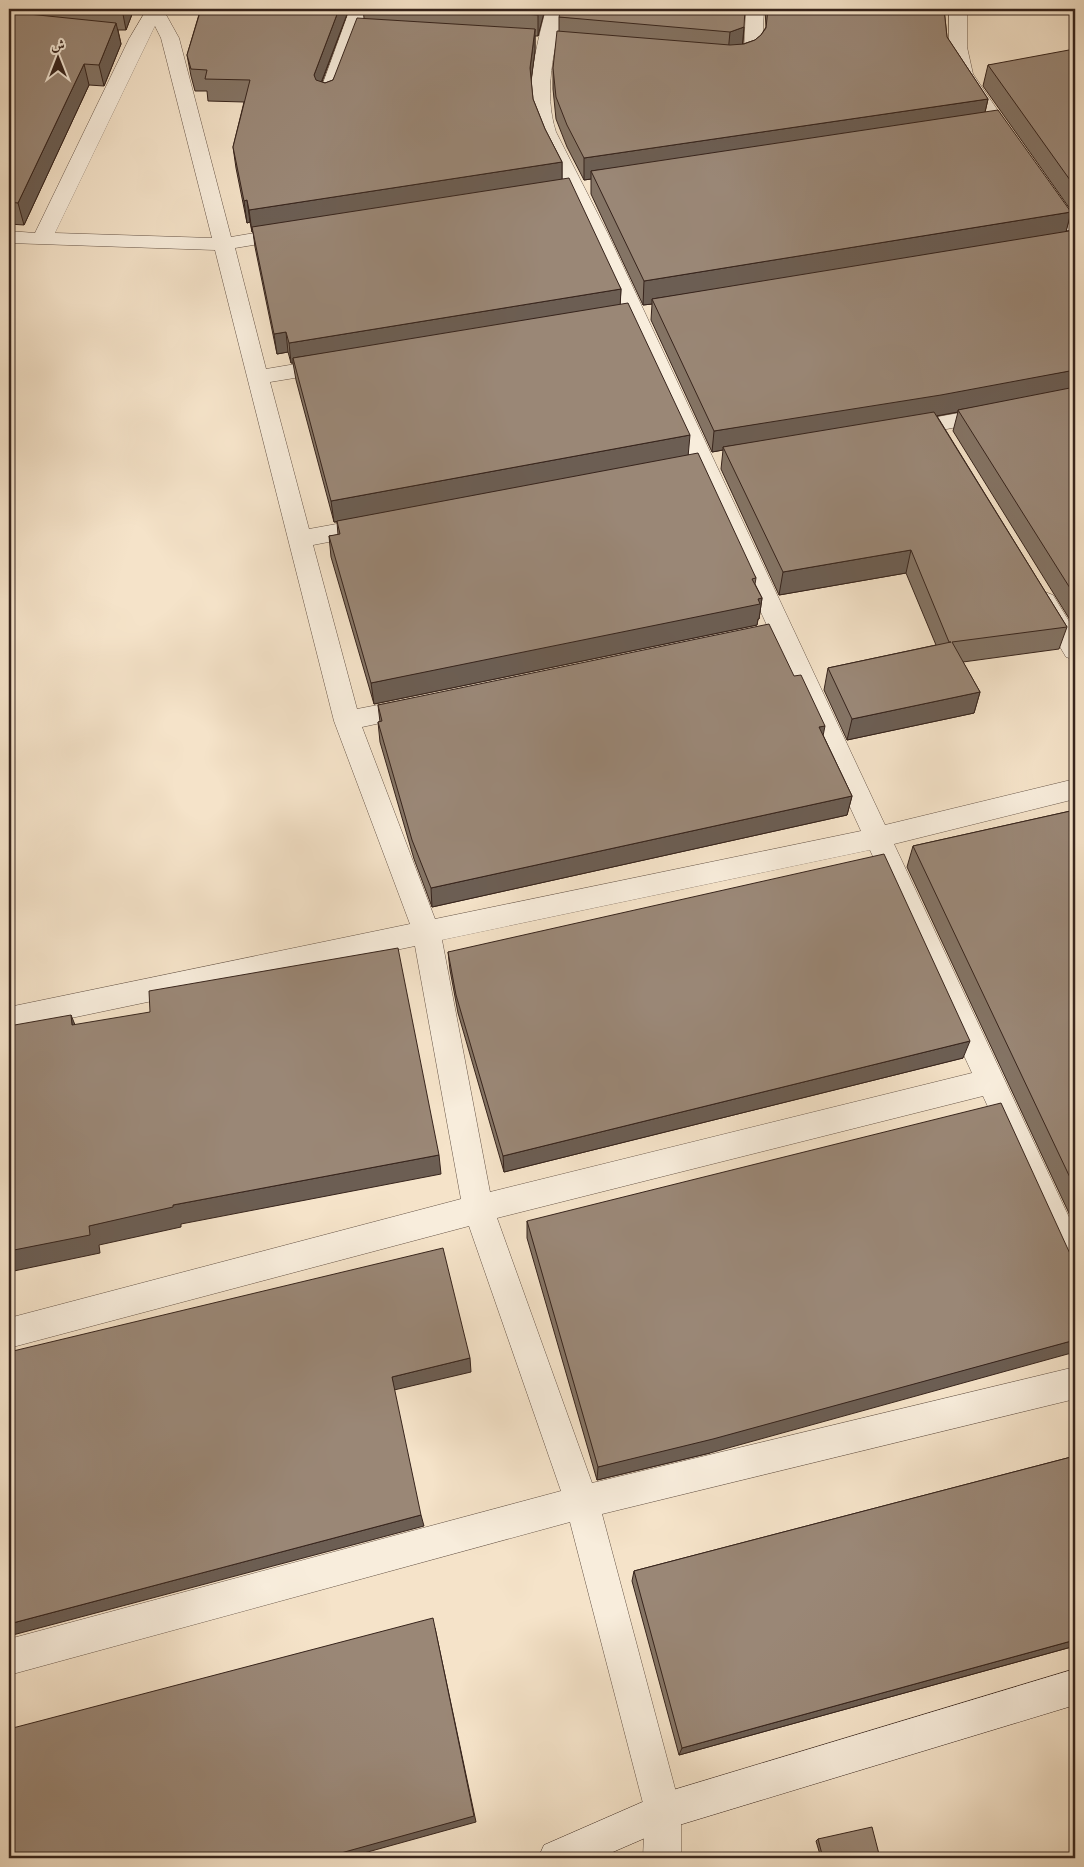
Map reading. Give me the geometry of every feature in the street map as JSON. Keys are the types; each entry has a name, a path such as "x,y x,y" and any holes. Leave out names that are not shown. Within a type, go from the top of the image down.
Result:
{"street":[{"path":"327,97 359,9"},
{"path":"555,9 546,44 540,91 542,116 547,131 704,463 773,633 877,838 1075,1264"},
{"path":"709,59 728,60 749,56 753,51 755,9"},
{"path":"958,9 958,47 964,74 1020,157"},
{"path":"42,239 138,40 155,10"},
{"path":"155,10 170,38 347,720 426,931 478,1208 582,1502 662,1811 662,1858"},
{"path":"351,31 371,32"},
{"path":"118,37 138,40"},
{"path":"527,43 566,46"},
{"path":"979,129 998,126"},
{"path":"1037,180 1075,233"},
{"path":"9,237 224,244 312,230"},
{"path":"258,377 355,361"},
{"path":"888,433 941,433 1010,411"},
{"path":"300,539 396,521"},
{"path":"1034,584 1075,651"},
{"path":"347,720 434,703"},
{"path":"9,1019 877,838 1075,789"},
{"path":"9,1333 478,1208 992,1082"},
{"path":"9,1657 582,1502 1075,1383"},
{"path":"557,1858 662,1811 1075,1687"}],"building":[{"path":"201,9 339,9 314,75 316,80 325,83 333,80 357,18 535,29 530,68 533,99 545,129 562,162 249,210 247,200 244,201 233,147 250,80 205,79 207,70 191,69 187,55"},
{"path":"449,9 539,9 538,15"},
{"path":"561,9 745,9 744,27 730,32 559,17"},
{"path":"768,9 944,9 947,37 988,99 584,158 567,125 556,97 553,68 557,31 730,45 744,44 755,40 766,28"},
{"path":"9,12 116,23 99,65 84,64 18,203 9,202"},
{"path":"1069,50 1075,57 1075,187 988,65"},
{"path":"998,110 1071,212 644,281 591,171"},
{"path":"569,178 621,289 289,343 286,332 274,334 252,227"},
{"path":"1075,230 1075,370 941,395 714,431 652,299"},
{"path":"628,303 690,435 331,501 293,358"},
{"path":"1075,387 1075,596 958,410"},
{"path":"934,412 1067,627 952,642 980,692 852,719 828,668 951,642 949,642 911,550 783,572 723,447"},
{"path":"698,453 756,578 752,579 762,598 758,599 760,604 371,683 329,536 340,534 337,521"},
{"path":"769,624 794,676 801,675 825,726 819,727 852,796 431,888 412,840 378,722 382,721 378,705"},
{"path":"1075,810 1075,1188 913,846"},
{"path":"884,854 970,1041 503,1156 456,995 448,952"},
{"path":"398,948 439,1155 173,1205 173,1207 89,1226 90,1235 9,1251 9,1026 71,1015 72,1025 150,1012 149,991"},
{"path":"1001,1103 1072,1258 1075,1259 1075,1340 713,1439 598,1467 527,1221"},
{"path":"443,1248 470,1358 392,1377 421,1515 9,1624 9,1352"},
{"path":"1075,1456 1075,1640 682,1748 634,1571"},
{"path":"433,1618 474,1816 323,1858 9,1858 9,1729"},
{"path":"872,1827 880,1858 823,1858 818,1839"}]}
